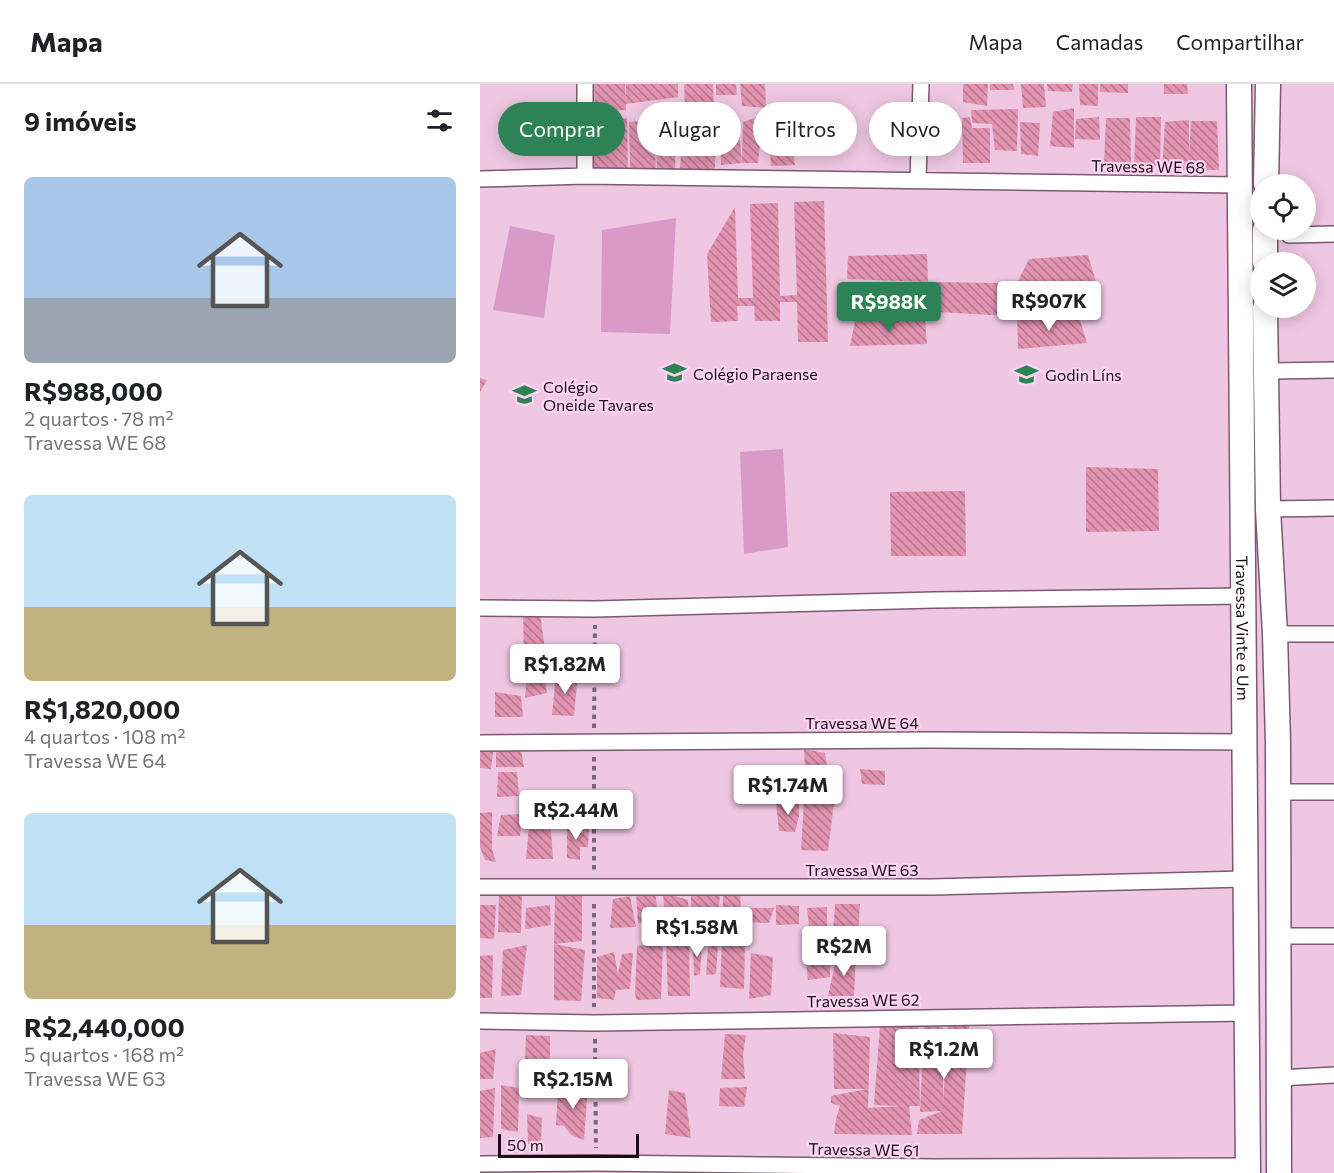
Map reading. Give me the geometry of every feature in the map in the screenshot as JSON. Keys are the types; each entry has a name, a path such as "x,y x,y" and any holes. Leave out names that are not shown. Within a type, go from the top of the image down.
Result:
{"main road":[{"name":"Travessa Vinte e Um","path":"1239,84 1248,1169"},
{"path":"1267,174 1268,84"},
{"path":"1239,148 1268,148"},
{"name":"Travessa Vinte e Um","path":"1265,318 1268,508 1275,634 1278,792 1279,1173"}],"street":[{"path":"585,84 585,176"},
{"path":"918,180 921,84"},
{"name":"Travessa WE 68","path":"480,178 585,176 1239,185"},
{"path":"1316,234 1334,234"},
{"path":"1265,371 1334,370"},
{"path":"1268,508 1334,508"},
{"path":"480,608 595,609 934,600 1243,596"},
{"path":"1275,634 1334,634"},
{"name":"Travessa WE 64","path":"480,743 920,740 1244,742"},
{"path":"1278,792 1334,792"},
{"name":"Travessa WE 63","path":"480,887 932,887 1245,879"},
{"path":"1279,936 1334,936"},
{"name":"Travessa WE 62","path":"480,1021 594,1023 1247,1013"},
{"path":"1280,1078 1334,1075"},
{"name":"Travessa WE 61","path":"480,1164 597,1163 935,1170 1248,1169"}],"shaded area":[{"path":"676,218 670,334 601,332 602,230"},
{"path":"510,226 555,235 544,318 493,310"},
{"path":"783,449 788,547 744,554 740,452"}],"building":[{"path":"594,84 625,84 625,101 626,84 678,84 678,97 626,104 626,110 625,102 595,102"},
{"path":"684,84 713,84 714,102 685,102"},
{"path":"716,84 736,84 737,95 716,95"},
{"path":"740,84 765,84 766,102 753,102 753,107 742,106"},
{"path":"963,84 988,84 987,106 963,102"},
{"path":"990,84 1013,84 1014,90 990,90"},
{"path":"1021,84 1044,84 1046,107 1023,108"},
{"path":"1047,84 1073,84 1072,92 1048,91"},
{"path":"1079,84 1098,84 1098,106 1080,105"},
{"path":"1100,84 1128,84 1128,93 1100,92"},
{"path":"1164,84 1187,84 1188,94 1164,94"},
{"path":"1074,108 1074,148 1050,146 1053,112"},
{"path":"1018,109 1017,151 995,150 992,124 972,123 971,110"},
{"path":"970,117 972,128 990,128 990,163 963,163 962,118"},
{"path":"1099,117 1100,140 1075,139 1076,119"},
{"path":"1136,117 1161,117 1160,166 1134,167"},
{"path":"625,118 627,118 628,171 592,171 592,156 625,156"},
{"path":"753,118 753,156 759,156 758,163 742,163 743,122"},
{"path":"1106,118 1130,118 1131,163 1104,163"},
{"path":"1189,120 1189,154 1191,121 1217,121 1219,170 1162,170 1165,122"},
{"path":"637,121 637,156 655,156 656,169 630,168 629,122"},
{"path":"1020,122 1040,123 1038,156 1021,154"},
{"path":"741,152 742,163 721,165 721,156 741,156"},
{"path":"656,156 675,156 675,173 657,172"},
{"path":"681,156 715,156 715,169 680,169"},
{"path":"770,156 794,156 795,165 771,166"},
{"path":"824,201 828,342 798,342 797,302 780,302 780,321 755,321 754,306 737,306 738,321 711,322 707,254 735,207 738,298 753,298 750,204 778,203 780,296 797,295 794,202"},
{"path":"927,254 928,282 847,279 848,256"},
{"path":"1088,255 1096,282 1018,281 1029,259"},
{"path":"928,282 1005,283 1009,316 938,312"},
{"path":"1017,316 1080,320 1087,343 1018,349"},
{"path":"855,321 925,321 927,344 850,346"},
{"path":"480,378 487,380 480,392"},
{"path":"1086,467 1158,469 1159,531 1086,532"},
{"path":"965,491 966,556 891,556 890,492"},
{"path":"539,605 546,657 524,659 523,610"},
{"path":"543,668 547,693 525,698 527,670"},
{"path":"556,673 578,674 574,716 552,715"},
{"path":"495,692 521,696 523,717 495,717"},
{"path":"496,744 520,744 524,767 496,767"},
{"path":"494,745 491,769 480,768 480,747"},
{"path":"804,749 825,753 830,785 806,785"},
{"path":"860,769 885,771 885,785 862,784"},
{"path":"498,772 517,772 519,796 497,797"},
{"path":"776,802 799,802 799,816 795,832 779,831"},
{"path":"804,802 834,803 828,851 801,850"},
{"path":"492,812 492,849 496,862 485,860 480,847 480,813"},
{"path":"522,814 520,836 497,836 501,815"},
{"path":"529,826 551,830 553,859 526,859"},
{"path":"567,826 589,829 588,847 580,847 580,860 567,858"},
{"path":"522,889 521,933 498,932 499,890"},
{"path":"582,891 582,941 554,944 555,894"},
{"path":"655,891 659,922 638,923 636,893"},
{"path":"723,891 740,893 743,939 722,940"},
{"path":"663,892 688,900 689,923 665,921"},
{"path":"691,892 720,895 718,917 691,917"},
{"path":"630,896 636,927 610,928 613,899"},
{"path":"835,904 860,904 858,935 833,934"},
{"path":"480,905 496,905 494,939 480,938"},
{"path":"550,905 551,925 525,929 526,908"},
{"path":"776,905 799,906 799,924 776,925"},
{"path":"827,907 827,937 810,936 807,908"},
{"path":"750,908 774,908 769,923 748,922"},
{"path":"717,919 717,935 692,936 694,921"},
{"path":"689,940 690,996 668,996 666,943"},
{"path":"702,942 700,974 694,976 693,943"},
{"path":"722,942 745,944 744,989 720,987"},
{"path":"663,943 661,999 637,1000 635,994 637,946"},
{"path":"554,944 585,950 581,1001 554,1000"},
{"path":"527,945 521,995 501,996 503,950"},
{"path":"718,945 716,974 706,975 708,947"},
{"path":"614,952 618,974 622,954 633,953 630,989 616,990 614,1000 597,998 597,957"},
{"path":"751,953 773,957 771,995 749,999"},
{"path":"493,955 492,998 480,998 480,956"},
{"path":"805,955 830,957 830,977 808,980"},
{"path":"837,955 856,955 854,996 828,996"},
{"path":"918,1019 920,1106 909,1106 912,1135 834,1134 840,1106 831,1103 831,1096 867,1089 834,1089 833,1033 870,1037 868,1108 903,1106 874,1105 880,1026"},
{"path":"948,1023 969,1026 962,1134 917,1134 919,1120 942,1111 920,1112 924,1026 943,1027 943,1103"},
{"path":"725,1034 746,1035 743,1055 745,1079 721,1079"},
{"path":"526,1035 550,1036 550,1074 538,1073 533,1083 524,1084"},
{"path":"496,1049 493,1079 480,1079 480,1053"},
{"path":"501,1085 519,1088 518,1132 501,1129"},
{"path":"588,1085 584,1140 571,1135 564,1126 556,1125 558,1088"},
{"path":"747,1087 744,1107 719,1106 720,1088"},
{"path":"495,1088 493,1137 480,1138 480,1091"},
{"path":"669,1090 685,1093 691,1138 665,1134"},
{"path":"527,1114 542,1118 541,1140 528,1144"}],"place":[{"name":"Colégio Paraense","path":"675,373"},
{"name":"Godin Líns","path":"1027,374"},
{"name":"Colégio Oneide Tavares","path":"525,395"}]}
